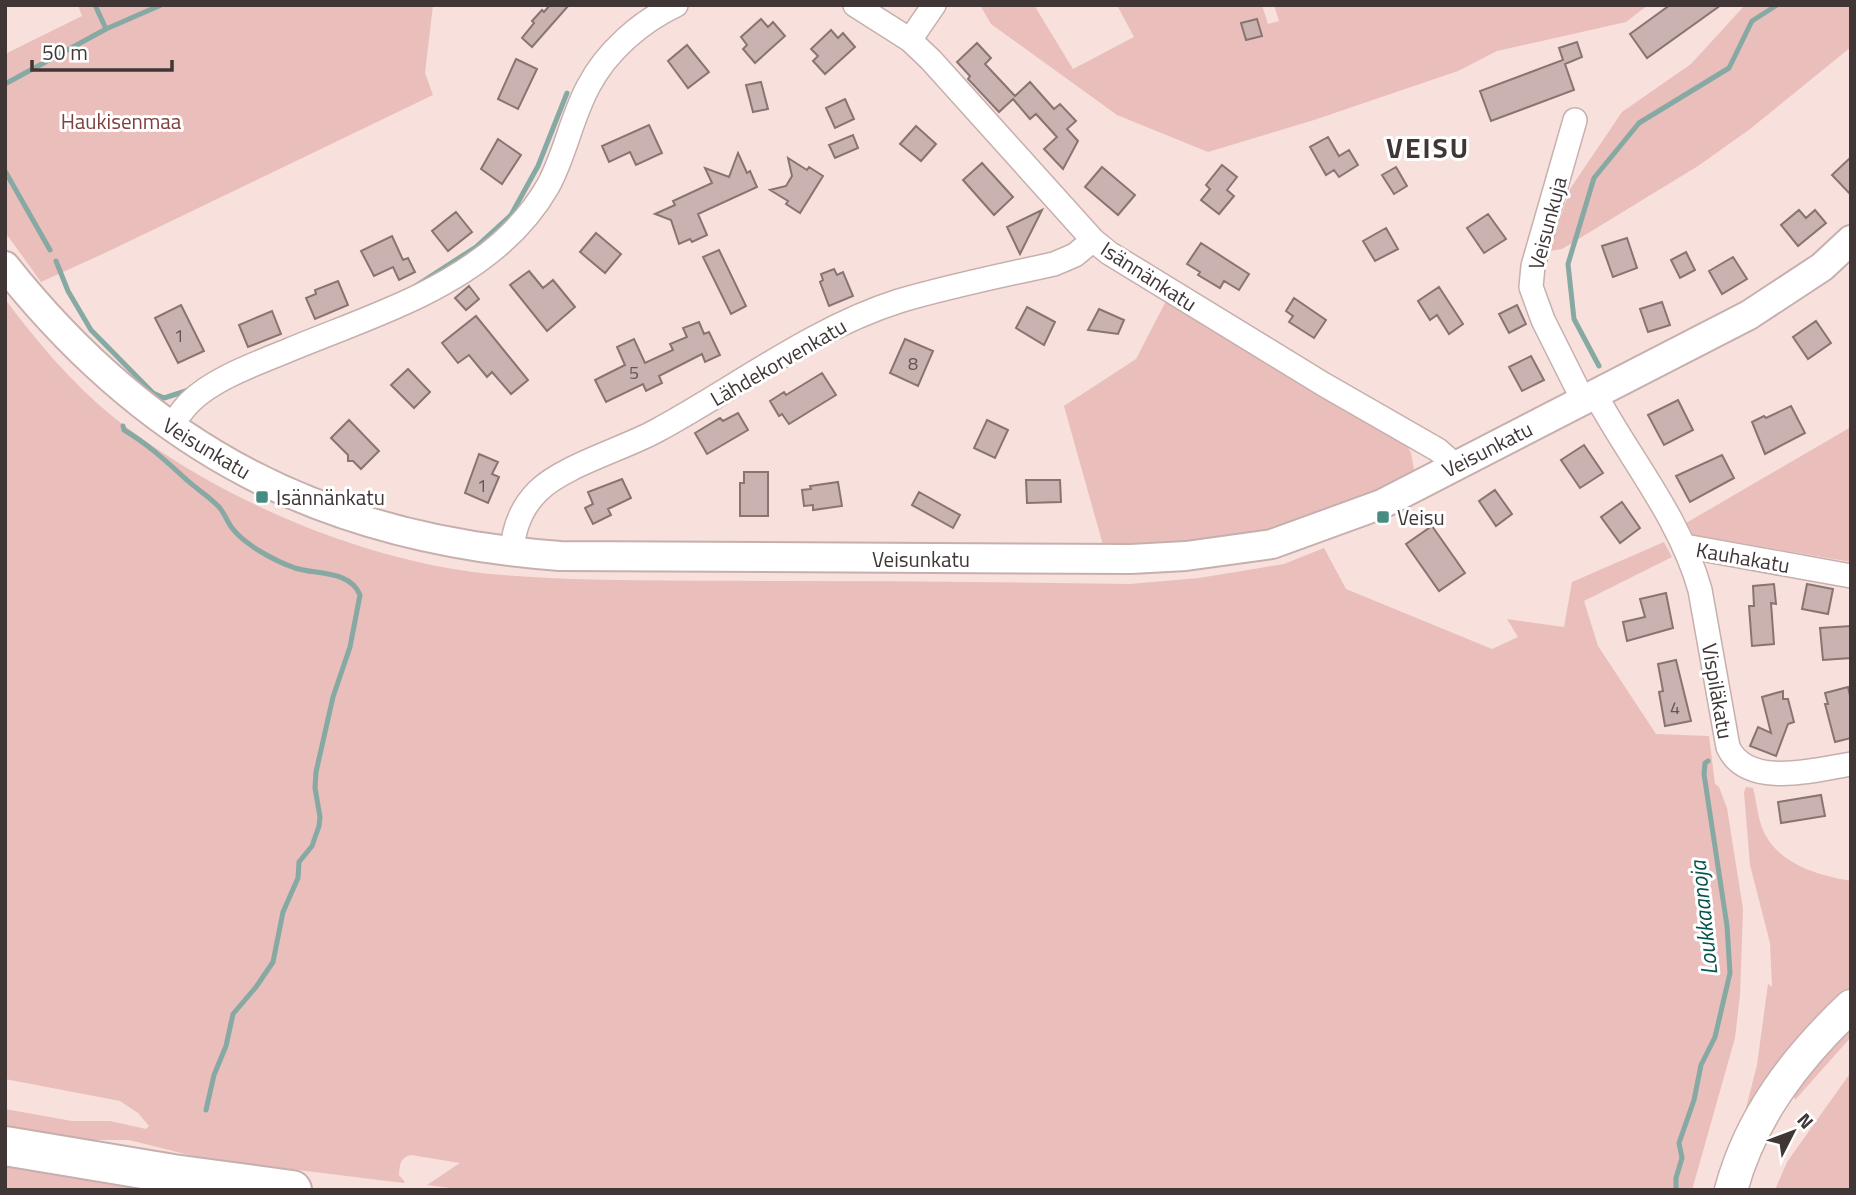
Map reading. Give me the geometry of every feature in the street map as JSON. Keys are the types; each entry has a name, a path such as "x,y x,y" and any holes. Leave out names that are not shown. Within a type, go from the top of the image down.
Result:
{"highway":[{"path":"5,1146 173,1174 292,1190"}],"main road":[{"path":"1731,1190 1761,1113 1778,1087 1826,1030 1851,1006"}],"street":[{"path":"170,427 192,400 240,371 415,297 466,271 502,242 522,222 548,186 589,85 607,59 648,21 676,5"},
{"name":"Isännänkatu","path":"855,5 883,21 931,60 1093,240 1109,253 1438,450 1455,465"},
{"path":"909,40 934,5"},
{"name":"Veisunkuja","path":"1574,120 1536,253 1531,287 1543,320 1589,397"},
{"name":"Lähdekorvenkatu","path":"512,553 513,534 519,518 530,499 551,480 654,432 826,331 899,301 1066,260 1085,249 1093,240"},
{"name":"Veisunkatu","path":"5,266 68,340 120,388 170,427 245,472 306,501 414,536 512,553 560,556 1131,559 1240,550 1301,535 1382,504 1749,315 1822,267 1851,240"},
{"name":"Kauhakatu","path":"1589,397 1685,546 1851,576"},
{"name":"Vispiläkatu","path":"1685,546 1700,590 1732,757 1748,769 1771,773 1794,773 1851,764"}],"green space":[{"name":"Haukisenmaa","path":"78,5 433,5 425,73 433,95 41,282 5,232 5,54 82,16"},
{"path":"980,5 1034,5 1073,69 1134,37 1117,5 1262,5 1268,24 1279,21 1274,5 1648,5 1626,22 1497,51 1458,71 1314,120 1208,152 1117,115 991,24"},
{"path":"1745,5 1851,5 1851,47 1750,129 1698,166 1562,249 1550,251 1570,189 1622,112 1691,64"},
{"path":"5,299 55,361 97,403 153,446 198,474 296,523 400,558 452,569 502,575 600,580 1130,584 1199,578 1284,564 1324,548 1346,589 1492,649 1518,637 1507,619 1564,627 1572,582 1664,542 1672,557 1584,601 1598,646 1656,734 1709,736 1715,784 1719,787 1727,808 1743,909 1740,995 1735,1038 1692,1190 466,1190 427,1185 460,1163 411,1155 400,1165 399,1175 405,1182 403,1183 201,1158 129,1140 79,1140 5,1127 5,1109 72,1121 110,1121 146,1129 149,1126 138,1113 120,1101 5,1079"},
{"path":"1166,301 1405,442 1411,453 1414,469 1409,475 1297,527 1184,546 1103,545 1064,406 1136,359"},
{"path":"1851,427 1851,562 1693,535 1686,523"},
{"path":"1746,787 1753,788 1763,831 1782,855 1803,868 1851,881 1851,989 1831,1006 1744,1116 1757,1065 1768,984 1772,987 1770,943 1750,865 1744,792"},
{"path":"1851,1024 1851,1037 1795,1100 1793,1093"},
{"path":"1851,1072 1851,1190 1775,1190 1787,1162"},
{"path":"5,1161 184,1190 5,1190"}],"building":[{"path":"550,5 569,5 532,47 522,38 534,23 532,21"},
{"path":"1670,5 1721,5 1647,58 1630,34"},
{"path":"761,19 768,27 773,22 785,36 755,63 743,49 747,45 741,37"},
{"path":"1257,19 1262,36 1246,40 1241,23"},
{"path":"831,30 838,38 843,33 855,47 825,74 813,61 818,56 811,49"},
{"path":"1577,42 1582,57 1565,64 1574,90 1491,121 1480,91 1563,60 1559,48"},
{"path":"977,43 991,58 985,64 1015,96 1030,82 1054,109 1060,104 1076,121 1067,129 1078,141 1063,169 1044,149 1057,137 1036,114 1030,119 1013,99 999,112 968,79 970,76 957,62"},
{"path":"687,45 709,72 688,88 668,61"},
{"path":"516,59 537,69 518,109 498,99"},
{"path":"761,82 768,109 753,112 746,85"},
{"path":"845,99 854,119 835,128 826,108"},
{"path":"649,125 662,153 636,165 630,152 609,162 602,146"},
{"path":"916,126 936,144 921,161 900,144"},
{"path":"853,135 858,148 835,158 829,145"},
{"path":"1328,137 1339,156 1349,150 1358,165 1339,177 1334,170 1326,175 1310,147"},
{"path":"498,139 521,155 502,184 481,169"},
{"path":"738,153 757,187 698,214 707,235 679,244 671,220 655,214 675,205 673,201 712,183 705,168 729,177"},
{"path":"1851,157 1851,195 1832,175"},
{"path":"788,158 823,176 800,213 786,204 788,201 770,190 786,186 792,176"},
{"path":"982,163 1013,197 994,215 963,180"},
{"path":"1222,165 1237,177 1227,190 1234,196 1219,214 1201,200 1210,189 1206,185"},
{"path":"1102,167 1135,195 1118,215 1085,187"},
{"path":"1396,167 1407,186 1394,194 1382,175"},
{"path":"1042,210 1020,254 1007,227"},
{"path":"1799,210 1806,218 1815,210 1826,223 1798,246 1781,225"},
{"path":"456,212 472,232 448,251 432,231"},
{"path":"1488,214 1506,239 1484,253 1467,228"},
{"path":"1386,228 1398,249 1375,261 1363,241"},
{"path":"596,233 621,254 605,273 580,252"},
{"path":"392,236 403,260 408,258 415,272 399,280 393,267 374,276 361,251"},
{"path":"1627,238 1637,268 1613,277 1602,246"},
{"path":"1201,243 1249,274 1239,290 1224,281 1220,288 1198,275 1200,272 1187,264"},
{"path":"719,250 746,306 731,314 703,257"},
{"path":"1686,252 1695,270 1680,278 1671,260"},
{"path":"1733,257 1747,279 1722,294 1709,271"},
{"path":"834,269 837,275 843,272 853,296 829,306 820,282 823,280 821,274"},
{"path":"529,271 543,288 553,280 575,307 547,331 510,285"},
{"path":"338,281 348,305 315,319 306,298 316,294 315,290"},
{"path":"469,286 479,299 466,310 455,298"},
{"path":"1439,287 1463,324 1449,334 1437,315 1430,320 1418,301"},
{"path":"1294,298 1326,320 1314,338 1289,322 1293,316 1286,311"},
{"path":"1662,302 1670,325 1648,332 1640,309"},
{"path":"181,305 204,351 178,363 155,318"},
{"path":"1517,305 1526,324 1509,333 1499,314"},
{"path":"1027,307 1055,322 1044,345 1016,328"},
{"path":"1099,309 1124,320 1118,334 1088,330"},
{"path":"272,311 281,334 248,347 239,325"},
{"path":"476,316 528,380 511,394 492,372 487,377 469,355 458,363 442,343"},
{"path":"1816,321 1831,343 1808,359 1793,337"},
{"path":"699,322 704,334 709,332 720,355 705,362 702,354 659,376 662,383 646,391 643,384 606,402 595,380 625,365 617,347 634,339 645,363 673,350 670,344 687,337 683,328"},
{"path":"905,339 933,351 918,386 890,373"},
{"path":"1531,356 1544,380 1522,391 1509,367"},
{"path":"408,369 430,392 414,408 391,385"},
{"path":"822,373 836,395 789,424 782,414 779,416 770,401 784,392 786,395"},
{"path":"1678,400 1693,430 1664,445 1648,415"},
{"path":"1791,406 1805,433 1765,454 1752,422"},
{"path":"738,413 748,430 707,454 695,433 720,418 723,421"},
{"path":"349,420 379,451 361,469 353,461 348,461 348,455 331,438"},
{"path":"987,420 1008,430 995,458 974,448"},
{"path":"1584,445 1603,473 1580,488 1561,460"},
{"path":"479,454 498,462 492,474 499,477 488,503 465,493"},
{"path":"1722,455 1734,478 1690,502 1676,476"},
{"path":"744,472 768,472 768,516 740,516 740,483 744,483"},
{"path":"622,479 631,498 608,509 611,515 593,524 585,508 593,504 588,492"},
{"path":"1026,480 1060,480 1061,502 1027,503"},
{"path":"838,482 842,506 813,510 813,505 804,506 802,490 811,489 810,486"},
{"path":"1495,490 1512,514 1496,526 1479,501"},
{"path":"919,492 960,515 953,528 912,505"},
{"path":"1622,502 1640,528 1620,543 1601,517"},
{"path":"1432,526 1465,573 1439,591 1406,544"},
{"path":"1774,584 1776,604 1771,603 1774,644 1752,646 1749,606 1754,606 1753,586"},
{"path":"1807,584 1833,589 1828,614 1802,609"},
{"path":"1666,593 1673,628 1627,641 1623,622 1645,617 1640,599"},
{"path":"1851,626 1851,658 1823,660 1820,628"},
{"path":"1676,660 1691,721 1665,726 1659,692 1663,691 1658,664"},
{"path":"1848,687 1851,700 1851,738 1835,742 1825,704 1828,704 1825,693"},
{"path":"1783,691 1783,699 1788,699 1794,722 1788,724 1776,756 1750,746 1758,727 1771,733 1762,697"},
{"path":"1821,795 1825,816 1781,823 1778,802"}],"waterway":[{"path":"95,5 106,29"},
{"path":"5,84 106,29 161,5"},
{"path":"1599,366 1574,319 1568,264 1594,178 1639,123 1729,68 1752,21 1777,5"},
{"path":"414,287 476,247 511,215 538,166 567,93"},
{"path":"5,171 50,250"},
{"path":"56,261 68,291 91,330 153,393 164,398 189,390"},
{"path":"123,426 124,430 149,447 214,502 232,528 252,546 295,568 341,577 349,581 360,595 350,647 333,697 316,772 319,826 312,846 299,862 298,878 283,912 273,962 233,1014 206,1110"},
{"name":"Loukkaanoja","path":"1676,1190 1676,1178 1682,1158 1679,1143 1694,1100 1701,1065 1715,1037 1730,973 1727,926 1704,774 1705,763 1708,761"}],"place":[{"name":"Isännänkatu","path":"262,497"},
{"name":"Veisu","path":"1383,517"}],"district":[{"name":"VEISU","path":"1428,147"}]}
